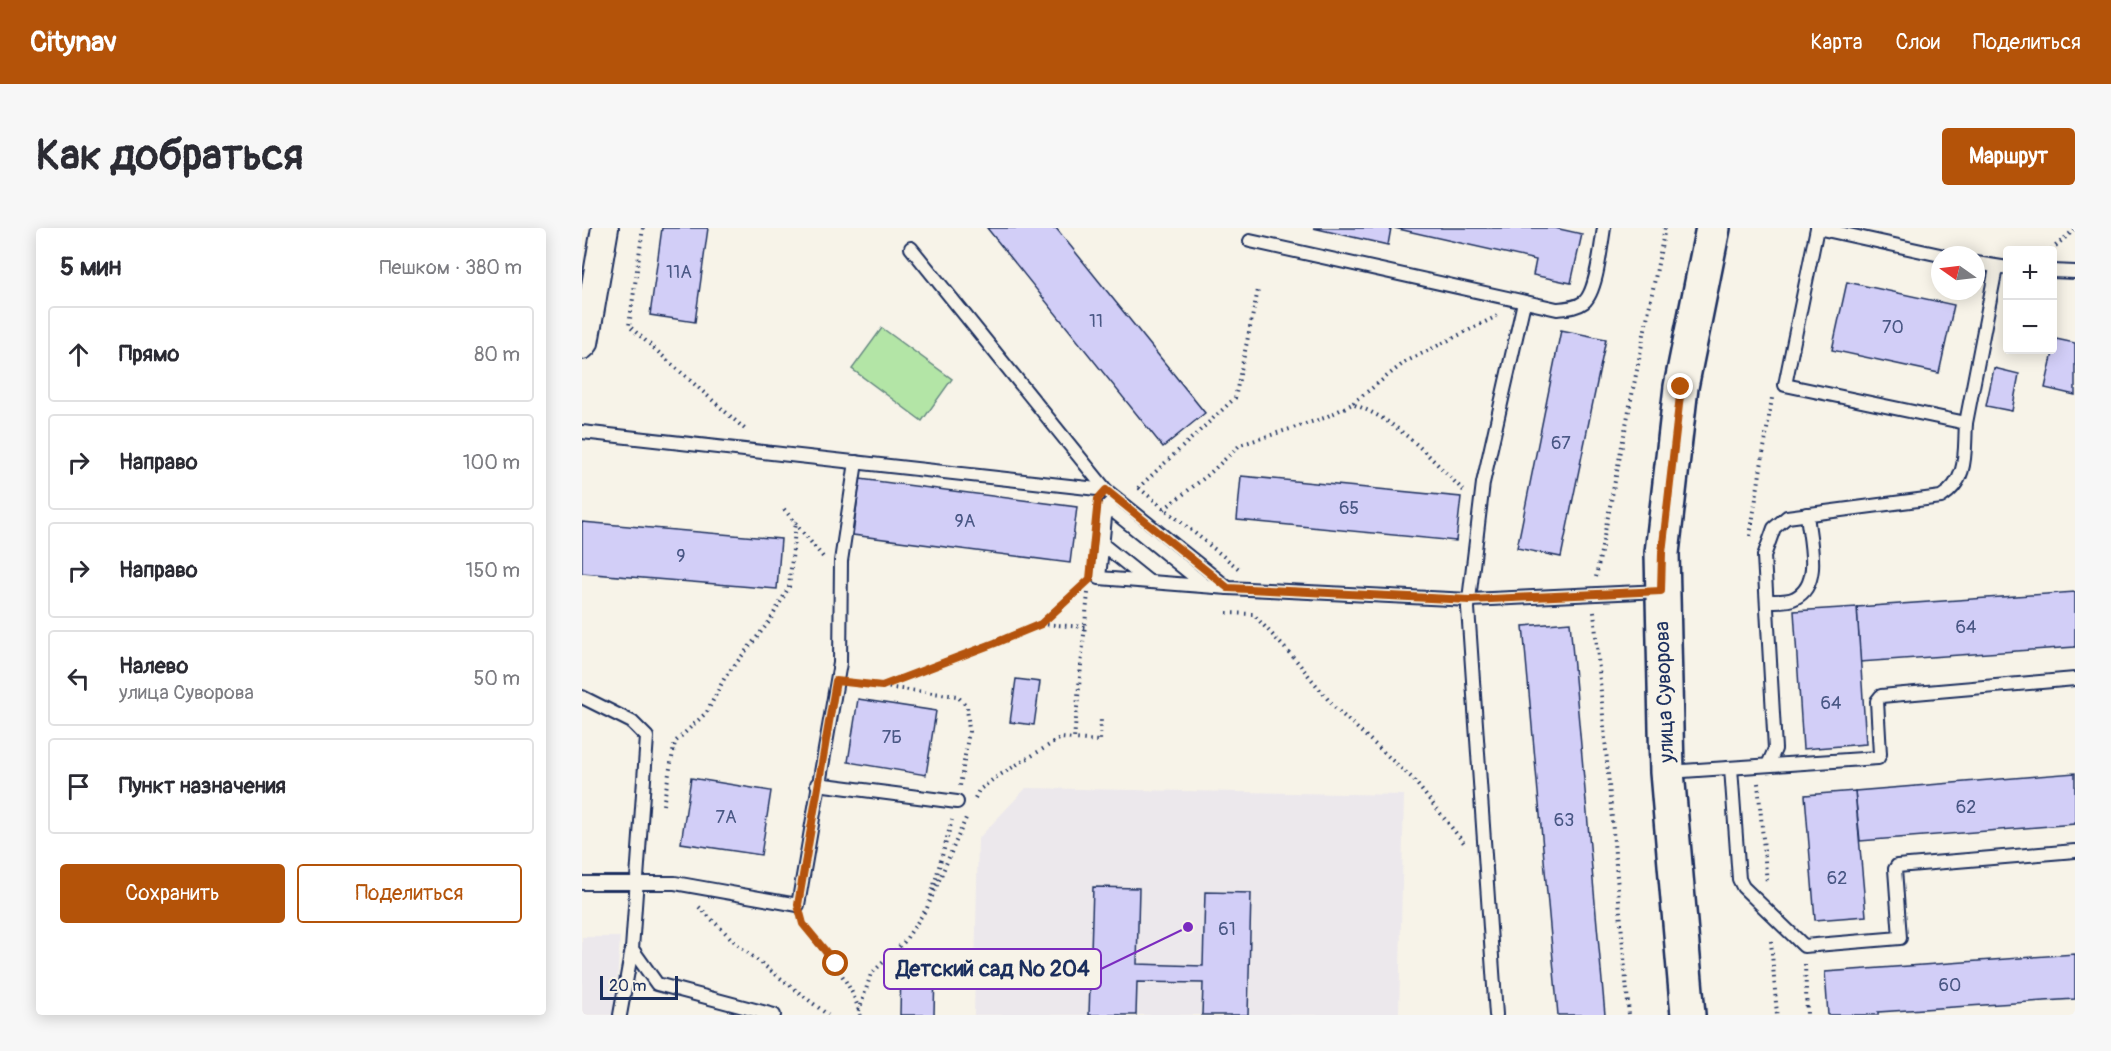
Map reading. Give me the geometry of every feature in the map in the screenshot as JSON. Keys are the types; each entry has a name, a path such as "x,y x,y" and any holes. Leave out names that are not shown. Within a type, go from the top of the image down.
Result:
{"main road":[{"name":"улица Суворова","path":"1688,1015 1667,772 1661,591 1662,553 1681,387 1713,228"}],"street":[{"path":"582,346 585,343 605,228"}],"lane":[{"path":"1250,241 1557,309 1575,307 1586,301 1592,292 1604,228"},
{"path":"1931,253 1817,228 1785,385 1966,423"},
{"path":"910,248 1109,498 1206,586"},
{"path":"1768,765 1775,749 1764,556 1768,540 1774,528 1786,517 1941,497 1955,489 1962,472 1966,423 2002,268 1985,265"},
{"path":"2057,271 2075,272"},
{"path":"1496,1015 1468,608 1483,483 1524,302"},
{"path":"582,432 856,462 1109,498 1228,588"},
{"path":"582,883 675,883 798,905 817,784 840,663 841,561 856,462"},
{"path":"1109,498 1098,578 1228,588 1470,600 1661,591"},
{"path":"1767,601 1793,600 1805,591 1812,576 1807,514"},
{"path":"1102,544 1148,581"},
{"path":"1667,772 1878,758 1881,754 1877,701 1881,696 2075,679"},
{"path":"582,697 632,722 647,737 639,883 632,949 620,1015"},
{"path":"1731,768 1739,879 1743,887 1804,946 1900,938 1895,869 1897,866 2075,851"},
{"path":"817,784 957,802"},
{"path":"632,949 657,984 774,1015"}],"path":[{"path":"643,228 629,326 772,453"},
{"path":"1629,1015 1592,594 1665,228"},
{"path":"2056,246 2075,229"},
{"path":"1139,488 1235,398 1258,290"},
{"path":"1164,509 1208,475 1240,445 1324,418 1352,404 1405,362 1524,302"},
{"path":"1352,404 1374,411 1397,427 1468,495"},
{"path":"1109,498 1111,485 1139,488 1239,569 1251,570"},
{"path":"784,509 796,521 841,585"},
{"path":"662,811 675,742 707,712 725,677 769,622 789,587 796,521"},
{"path":"882,686 1041,624 1090,579 1074,739"},
{"path":"1227,613 1253,614 1295,658 1335,708 1412,778 1486,870"},
{"path":"1041,624 1085,627"},
{"path":"836,681 957,696 967,706 969,732 957,802 927,908"},
{"path":"860,1013 871,974 904,942 927,908 979,790 1061,738 1100,741 1101,718"},
{"path":"675,883 739,946 828,1015"},
{"path":"798,905 803,924 836,964 860,1013"},
{"path":"1804,946 1808,1015"}],"shaded area":[{"path":"1026,788 1404,795 1399,1015 974,1015 978,839"},
{"path":"582,937 620,937 615,1015 582,1015"}],"green space":[{"path":"882,328 952,379 922,421 852,369"}],"building":[{"path":"662,228 708,228 695,322 650,315"},
{"path":"987,228 1056,228 1205,413 1163,447"},
{"path":"1313,228 1391,228 1388,245"},
{"path":"1394,228 1555,228 1582,234 1571,283 1533,275 1536,260"},
{"path":"1847,282 1954,305 1939,373 1832,350"},
{"path":"1561,330 1606,339 1561,557 1517,548"},
{"path":"2057,339 2075,343 2075,395 2045,388 2053,354 2057,354"},
{"path":"1994,368 2019,374 2012,411 1986,406"},
{"path":"1241,476 1461,497 1456,541 1237,520"},
{"path":"860,479 1077,507 1070,563 853,535"},
{"path":"582,522 781,539 777,589 582,573"},
{"path":"2075,592 2075,647 1860,662 1857,607"},
{"path":"1857,607 1866,744 1803,749 1794,611"},
{"path":"1570,622 1605,1015 1558,1015 1523,626"},
{"path":"1016,679 1040,682 1034,725 1010,722"},
{"path":"858,699 936,711 926,775 848,762"},
{"path":"2075,773 2075,824 1860,841 1855,791"},
{"path":"691,778 771,791 761,855 681,843"},
{"path":"1855,791 1866,916 1815,920 1805,795"},
{"path":"1093,887 1139,888 1137,964 1203,966 1205,892 1251,893 1248,1015 1202,1015 1203,983 1137,982 1136,1015 1089,1015"},
{"path":"2075,954 2075,999 1878,1012 1878,1015 1828,1015 1825,972"},
{"path":"901,967 935,967 934,1015 900,1015"}],"place":[{"name":"Детский сад № 204","path":"1188,927"}],"route":[{"path":"836,964 803,924 798,905 808,833 836,681 882,686 1041,624 1090,579 1098,499 1106,490 1228,588 1470,600 1661,591 1662,553 1681,387"}]}
